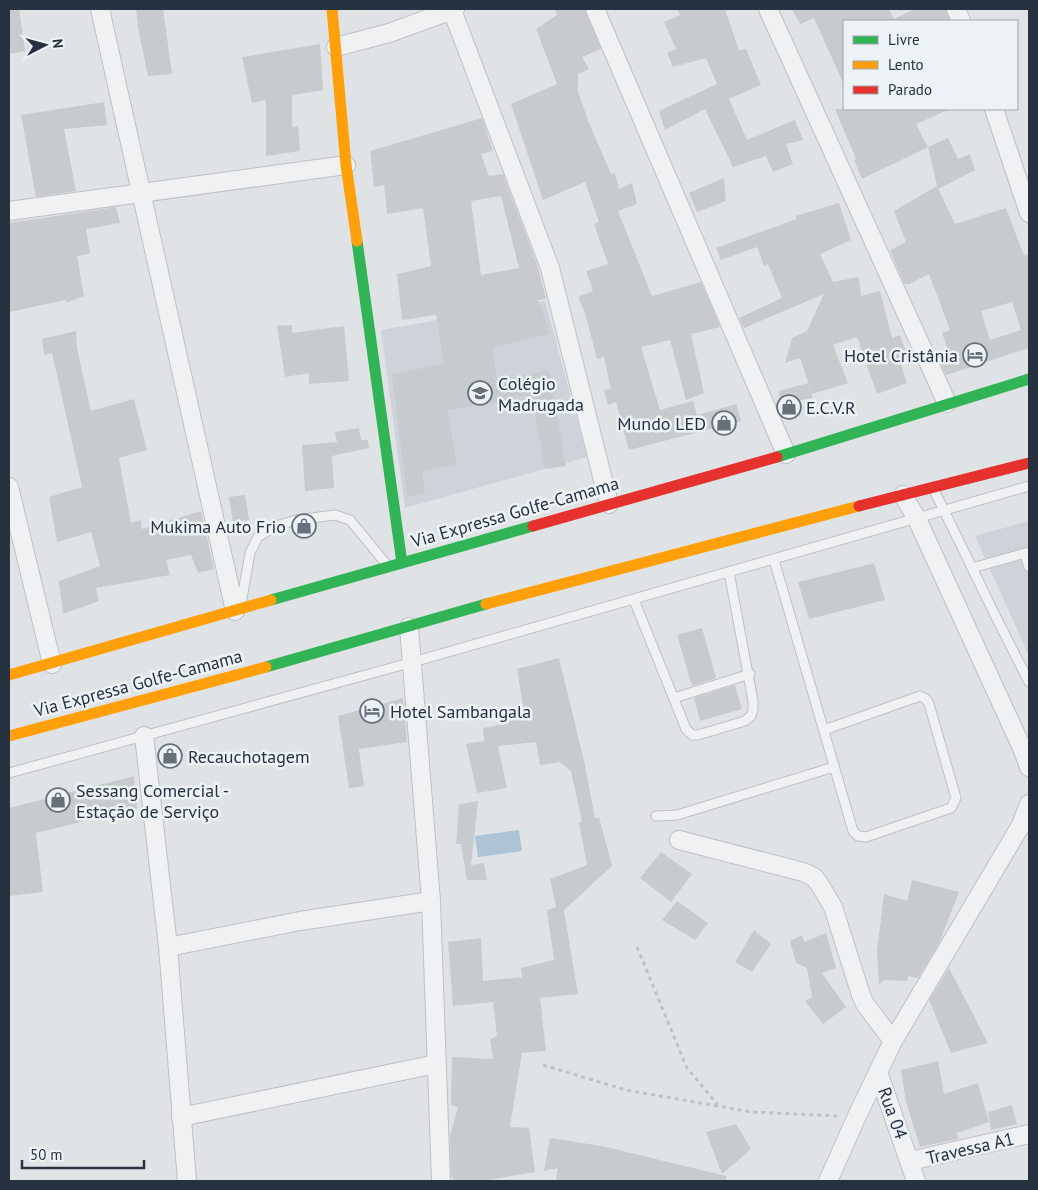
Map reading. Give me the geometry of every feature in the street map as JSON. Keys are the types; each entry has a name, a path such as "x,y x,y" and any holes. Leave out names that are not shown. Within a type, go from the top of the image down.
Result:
{"main road":[{"path":"332,9 346,165 402,563"},
{"name":"Via Expressa Golfe-Camama","path":"9,676 786,454 1029,379"},
{"path":"920,414 1012,392 1029,392"},
{"path":"934,487 1029,452"},
{"name":"Via Expressa Golfe-Camama","path":"9,736 524,594 1029,463"}],"street":[{"path":"100,9 237,610"},
{"path":"336,47 389,33 454,9 550,268 609,504"},
{"path":"595,9 786,454"},
{"path":"768,9 947,404"},
{"path":"994,110 1029,213"},
{"path":"9,211 346,165"},
{"path":"9,487 52,664"},
{"path":"903,495 917,519 1029,767"},
{"path":"409,627 431,901 441,1181"},
{"path":"144,736 168,947 187,1181"},
{"path":"828,1181 893,1041 1021,825 1029,804"},
{"path":"679,840 803,872 814,877 833,906 865,1004 893,1041"},
{"path":"168,947 300,921 431,901"},
{"path":"181,1117 436,1064"},
{"name":"Rua 04","path":"878,1072 916,1181"},
{"name":"Travessa A1","path":"910,1161 1029,1134"}],"lane":[{"path":"9,773 634,600 1029,486"},
{"path":"934,487 944,511 1029,682"},
{"path":"237,610 250,553 258,537 276,526 296,520 335,515 350,520 389,567"},
{"path":"972,568 1027,553 1029,567"},
{"path":"774,560 853,831 858,836 866,837 951,808 956,798 926,699 920,696 824,730"},
{"path":"634,600 686,729 692,735 746,721 754,709 750,674 729,572"},
{"path":"674,698 750,674"},
{"path":"656,816 677,815 834,767"}],"path":[{"path":"637,947 687,1068 719,1106"},
{"path":"543,1065 626,1090 752,1112 857,1116"}],"shaded area":[{"name":"Colégio Madrugada","path":"545,301 587,457 405,508 381,330"},
{"path":"1029,521 1029,656 975,536"}],"water":[{"path":"519,830 522,851 478,857 475,836"}],"building":[{"path":"9,9 19,9 25,51 9,54"},
{"path":"136,9 163,9 172,74 148,76"},
{"path":"555,9 585,9 601,49 582,57 589,69 578,74 578,92 611,174 615,173 619,189 632,183 637,204 618,211 652,296 701,282 720,327 691,334 704,393 686,400 670,340 641,347 660,410 693,401 697,415 736,404 741,421 629,450 616,402 608,405 604,390 611,389 604,357 597,359 585,313 578,297 593,291 586,271 608,264 594,224 599,222 585,182 543,200 511,104 557,84 536,29 557,15"},
{"path":"677,9 725,9 739,50 746,49 761,85 729,99 747,140 795,120 803,140 786,144 793,164 773,172 766,156 733,167 705,109 665,130 659,111 717,84 706,58 673,67 667,53 676,49 664,22 680,15"},
{"path":"792,9 889,9 894,19 915,9 946,9 950,20 843,20 843,83 814,18 800,24"},
{"path":"320,44 323,90 292,95 292,127 298,126 300,151 266,156 266,100 252,103 242,57"},
{"path":"104,102 107,125 64,129 76,191 36,197 21,115"},
{"path":"835,109 948,110 916,124 928,147 862,179 854,160 856,159"},
{"path":"482,118 493,151 481,154 489,176 503,174 538,267 546,299 538,300 550,334 493,347 497,380 549,371 566,466 545,469 532,395 447,410 457,465 422,471 425,493 407,497 392,374 444,364 436,315 402,320 397,274 431,266 423,208 387,214 384,185 374,187 370,151","holes":["501,196 519,268 481,275 471,201"]},
{"path":"948,138 958,159 970,154 975,170 938,189 928,147"},
{"path":"724,178 726,201 697,212 689,193"},
{"path":"937,186 955,224 1006,208 1024,256 1029,254 1029,348 946,375 937,356 949,353 942,333 950,330 929,274 909,284 904,284 890,250 906,242 894,211","holes":["1012,302 1021,330 990,340 981,311"]},
{"path":"839,203 851,240 820,254 833,282 859,277 861,296 880,291 892,338 900,335 907,355 899,358 907,383 877,394 857,337 833,345 848,383 812,394 800,358 785,363 792,338 807,331 824,294 744,328 739,318 782,298 768,264 764,266 757,247 721,260 716,248 797,219 796,216"},
{"path":"116,207 120,223 86,229 90,254 77,256 84,296 66,303 66,300 9,312 9,223"},
{"path":"292,325 292,333 344,326 349,381 309,384 309,373 285,377 277,326"},
{"path":"76,331 77,348 91,411 134,399 147,450 119,458 131,523 141,520 142,529 201,511 214,569 198,573 191,555 166,560 170,575 96,588 99,601 63,614 59,581 100,566 91,532 57,542 49,497 82,487 52,353 44,355 42,339"},
{"path":"808,383 813,398 780,404 779,391"},
{"path":"359,428 361,440 368,440 369,448 332,456 334,488 305,491 302,445 337,442 335,432"},
{"path":"245,495 249,520 233,522 229,497"},
{"path":"874,563 885,600 809,619 798,582"},
{"path":"702,628 716,678 692,686 677,635"},
{"path":"559,658 585,765 595,818 599,817 612,866 564,910 578,994 540,998 546,1051 522,1053 510,1127 529,1128 535,1172 482,1181 455,1181 451,1175 450,1135 458,1107 451,1105 452,1057 493,1059 490,1039 497,1036 493,1002 453,1006 448,942 481,938 483,981 522,977 521,968 554,960 547,910 556,907 550,879 587,865 579,823 582,822 571,771 560,762 540,765 536,742 498,746 507,788 477,793 466,744 484,741 483,728 509,723 512,715 524,713 517,669"},
{"path":"735,685 742,709 700,721 694,698"},
{"path":"403,698 407,742 359,749 364,786 349,788 338,716"},
{"path":"134,776 137,808 36,833 43,892 9,896 9,808"},
{"path":"478,801 471,865 484,863 487,880 467,880 461,844 456,844 459,804"},
{"path":"661,852 692,874 671,902 640,878"},
{"path":"912,880 959,892 939,943 918,978 908,976 907,981 884,980 879,984 877,951 884,894 907,901"},
{"path":"677,901 708,923 695,940 662,920"},
{"path":"754,930 771,944 752,972 735,962"},
{"path":"826,933 836,968 822,973 846,1007 823,1024 805,1001 812,997 807,968 796,963 790,941 802,935 804,942"},
{"path":"949,968 988,1043 951,1053 929,1000"},
{"path":"938,1061 944,1094 978,1083 989,1122 957,1133 958,1139 920,1147 906,1102 901,1070"},
{"path":"1012,1105 1017,1124 991,1130 988,1112"},
{"path":"736,1124 751,1149 722,1174 706,1132"},
{"path":"550,1138 602,1146 726,1176 726,1181 563,1181 556,1179 558,1168 544,1171"}],"traffic: fast":[{"path":"357,241 402,563"},
{"path":"777,457 1029,379"},
{"path":"271,600 533,526"},
{"path":"266,667 486,604"}],"traffic: slow":[{"path":"332,9 346,165 357,241"},
{"path":"486,604 859,506"},
{"path":"9,675 271,600"},
{"path":"9,736 266,667"}],"traffic: jam":[{"path":"533,526 777,457"},
{"path":"859,506 1029,463"}],"place":[{"name":"Hotel Cristânia","path":"975,355"},
{"name":"Colégio Madrugada","path":"480,393"},
{"name":"E.C.V.R","path":"789,407"},
{"name":"Mundo LED","path":"724,423"},
{"name":"Mukima Auto Frio","path":"304,526"},
{"name":"Hotel Sambangala","path":"372,711"},
{"name":"Recauchotagem","path":"170,756"},
{"name":"Sessang Comercial - Estação de Serviço","path":"58,800"}]}
